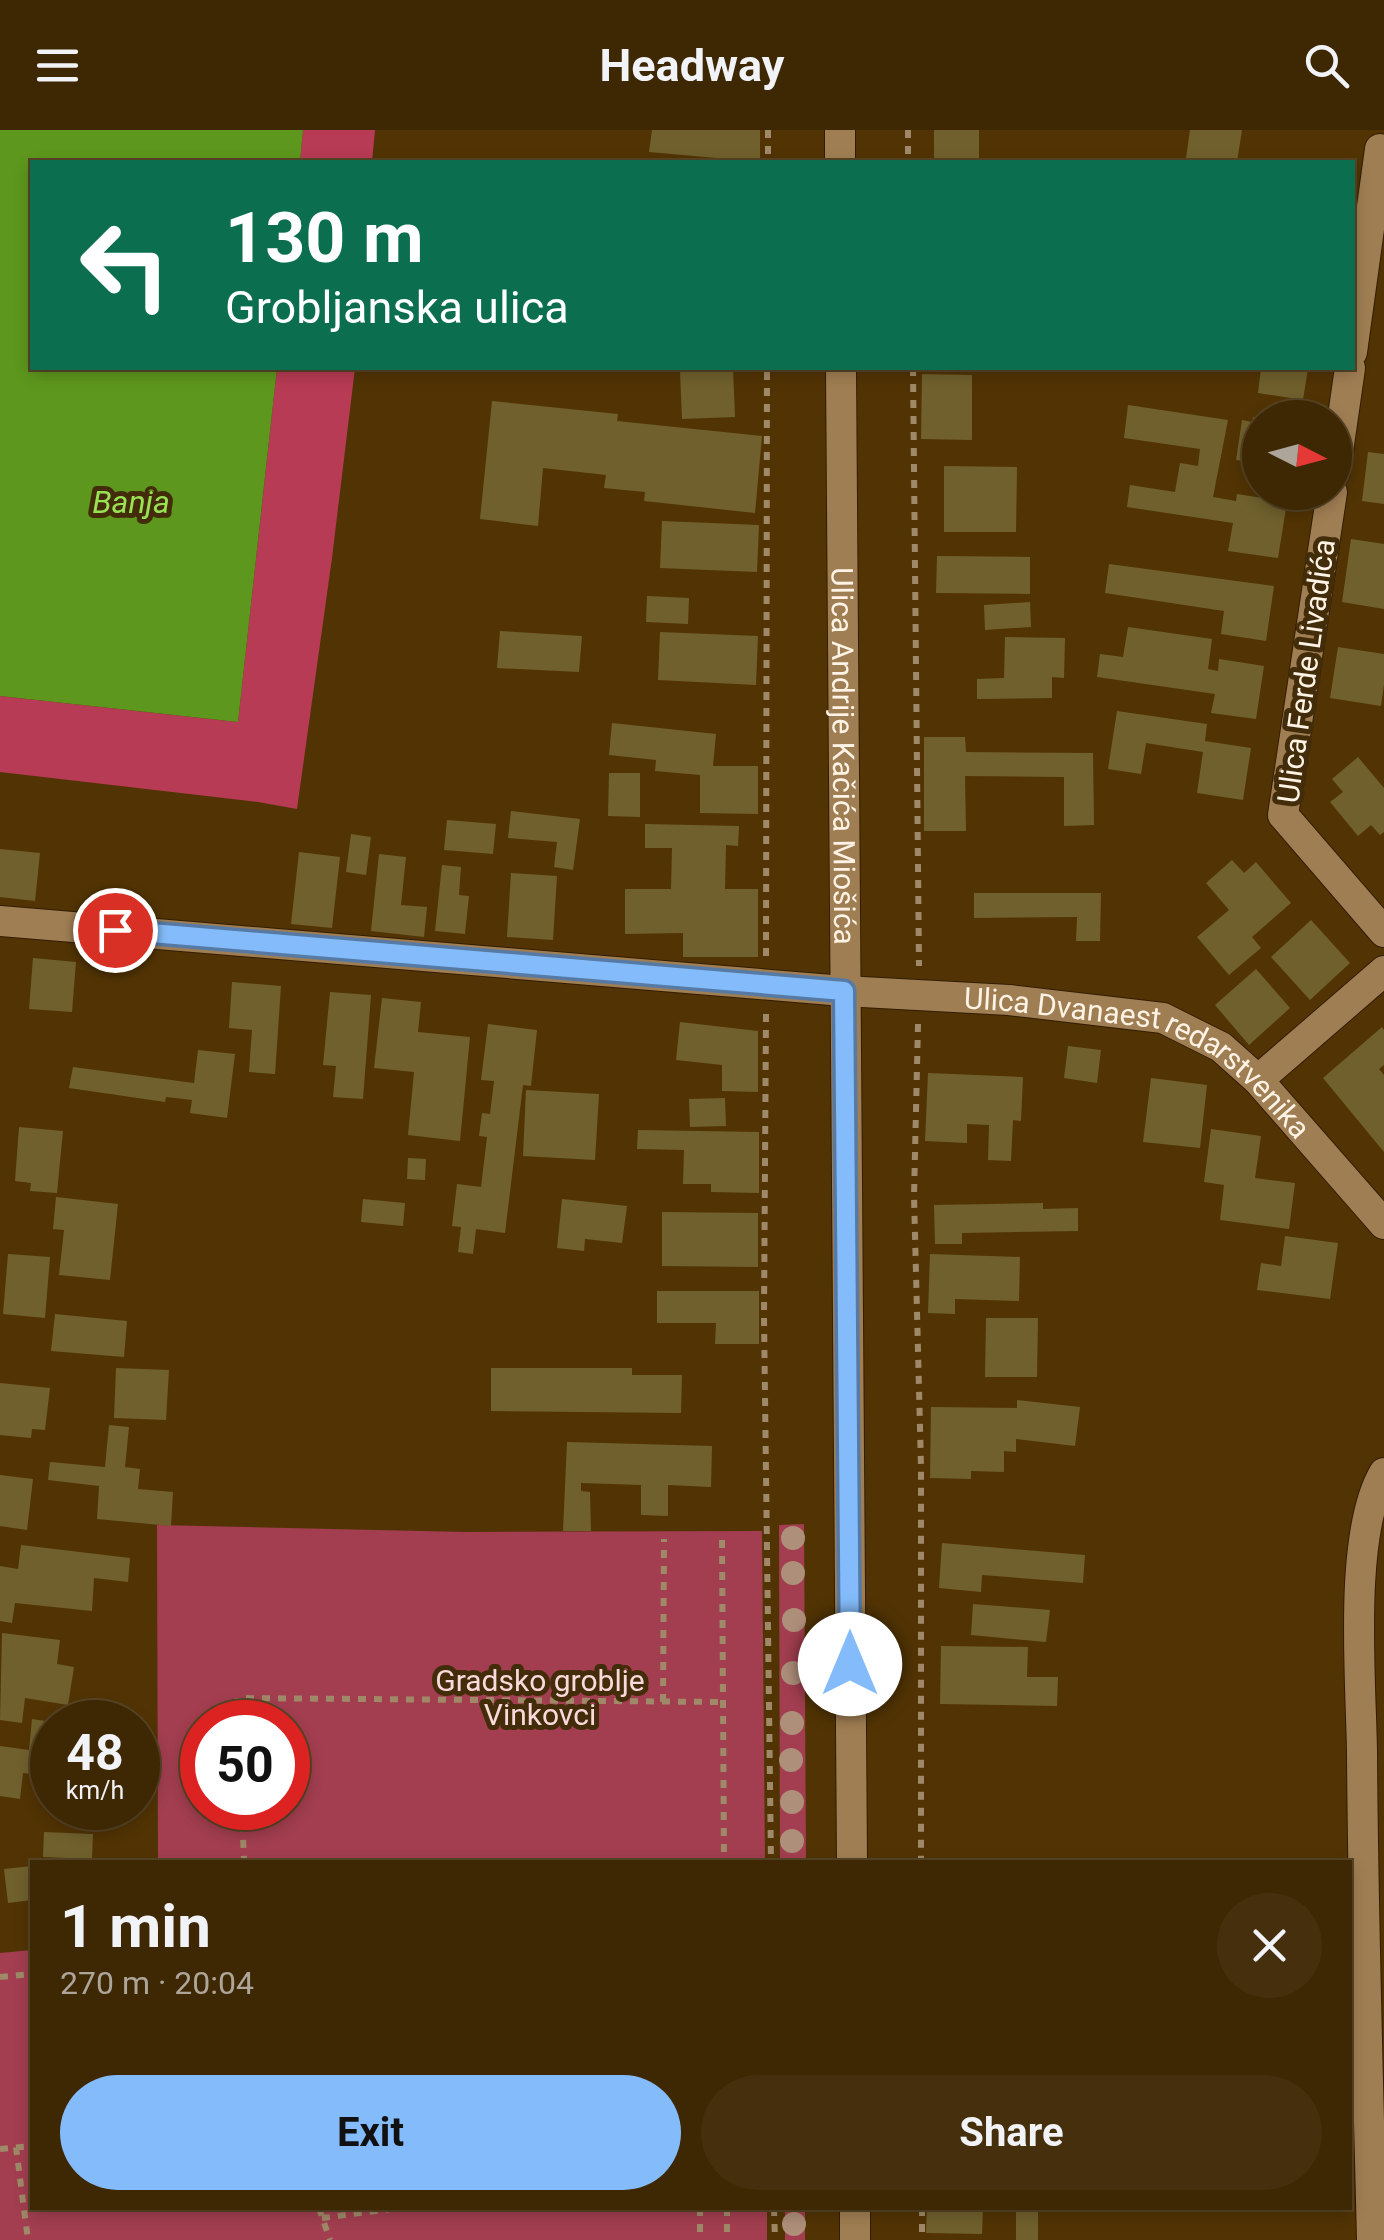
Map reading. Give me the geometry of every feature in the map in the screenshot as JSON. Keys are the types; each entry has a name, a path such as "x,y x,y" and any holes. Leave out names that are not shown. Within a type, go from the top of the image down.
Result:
{"street":[{"path":"840,130 840,160"},
{"path":"1355,324 1374,144"},
{"name":"Ulica Andrije Kačića Miošića","path":"841,370 852,1860"},
{"path":"1345,400 1350,370"},
{"name":"Ulica Ferde Livadića","path":"1329,510 1283,816 1384,932"},
{"name":"Ulica Dvanaest redarstvenika","path":"0,921 766,985 1009,1000 1163,1018 1220,1048 1258,1080 1384,1224"},
{"path":"1258,1080 1384,971"},
{"path":"1372,2240 1362,1872 1360,1592 1366,1523 1384,1473"},
{"path":"1362,1872 1384,1898"},
{"path":"855,2210 855,2240"}],"path":[{"path":"768,130 768,160"},
{"path":"908,130 908,160"},
{"path":"767,370 764,1317 771,1860"},
{"path":"913,370 919,996 914,1196 921,1466 921,1860"},
{"path":"662,1702 664,1539"},
{"path":"722,1540 724,1860"},
{"path":"238,1700 723,1702"},
{"path":"243,1830 244,1860"},
{"path":"0,1977 30,1974"},
{"path":"0,2149 30,2146"},
{"path":"16,2148 28,2240"},
{"path":"320,2210 330,2240"},
{"path":"322,2218 383,2210"},
{"path":"700,2210 700,2240"},
{"path":"727,2210 727,2240"},
{"path":"774,2210 774,2240"},
{"path":"922,2210 922,2240"}],"green space":[{"path":"804,1524 806,1860 780,1860 779,1525"},
{"name":"Gradsko groblje Vinkovci","path":"157,1525 466,1532 762,1531 765,1860 158,1860"},
{"path":"30,1950 30,2210 767,2210 767,2240 0,2240 0,1953"},
{"path":"785,2210 805,2210 805,2240 785,2240"}],"shaded area":[{"path":"303,130 375,130 372,160 300,160"},
{"path":"277,370 355,370 297,809 0,772 0,696 238,722"}],"water":[{"name":"Banja","path":"0,130 303,130 300,160 30,160 30,370 277,370 238,722 0,696"}],"building":[{"path":"652,130 760,130 760,160 716,160 649,152"},
{"path":"934,130 979,130 979,159 934,159"},
{"path":"1190,130 1242,130 1237,160 1186,158"},
{"path":"733,370 735,417 682,419 680,371"},
{"path":"1261,370 1308,370 1303,400 1258,393"},
{"path":"922,374 972,375 972,440 921,439"},
{"path":"492,401 618,414 617,421 762,436 755,513 644,501 645,492 604,488 606,475 543,468 538,526 480,519"},
{"path":"1128,405 1228,420 1213,497 1236,501 1237,494 1242,495 1242,510 1286,510 1278,558 1228,551 1233,523 1127,507 1130,485 1175,492 1180,463 1198,466 1200,449 1124,438"},
{"path":"1242,420 1242,461 1236,460"},
{"path":"1368,452 1384,454 1384,504 1362,501"},
{"path":"944,466 1017,467 1016,532 944,532"},
{"path":"662,521 759,525 757,572 660,568"},
{"path":"1351,539 1384,544 1384,609 1342,602"},
{"path":"937,556 1030,557 1030,594 936,593"},
{"path":"1109,564 1274,586 1266,641 1221,634 1224,611 1105,593"},
{"path":"647,596 689,598 688,624 646,622"},
{"path":"1030,602 1031,627 985,630 984,605"},
{"path":"1128,627 1212,639 1208,669 1218,671 1219,659 1264,666 1256,719 1211,713 1215,694 1097,677 1100,654 1123,657"},
{"path":"500,631 582,636 579,672 497,668"},
{"path":"660,632 758,636 756,685 658,680"},
{"path":"1005,637 1065,638 1064,678 1052,677 1052,698 977,699 977,679 1004,678"},
{"path":"1338,647 1384,654 1381,706 1330,698"},
{"path":"1117,711 1207,724 1205,741 1251,748 1243,800 1197,793 1203,752 1146,743 1141,774 1108,769"},
{"path":"612,723 716,734 713,766 758,766 758,814 700,813 700,775 655,771 656,760 609,755"},
{"path":"924,737 965,737 966,752 1093,753 1094,825 1064,826 1064,777 965,776 966,831 924,831"},
{"path":"1358,757 1384,788 1384,832 1380,835 1371,825 1358,836 1330,802 1343,792 1332,779"},
{"path":"609,773 640,773 640,817 608,816"},
{"path":"511,811 580,819 573,870 554,867 557,842 508,838"},
{"path":"447,820 496,824 493,854 444,850"},
{"path":"645,824 739,826 738,846 726,845 725,889 758,889 758,957 683,957 683,933 625,934 625,889 671,889 672,848 645,848"},
{"path":"351,834 371,837 366,875 346,872"},
{"path":"0,849 40,853 35,901 0,897"},
{"path":"299,852 340,857 332,928 291,924"},
{"path":"379,854 406,857 401,905 427,907 424,937 371,931"},
{"path":"1232,860 1244,873 1256,862 1291,903 1252,937 1261,948 1229,975 1197,937 1229,910 1206,883"},
{"path":"442,865 461,867 459,895 469,896 465,934 435,931"},
{"path":"511,873 557,876 553,940 507,937"},
{"path":"974,893 1101,893 1100,941 1076,941 1077,917 974,918"},
{"path":"1311,920 1350,963 1310,1000 1271,957"},
{"path":"33,958 76,962 72,1012 29,1009"},
{"path":"1256,969 1290,1008 1249,1045 1215,1005"},
{"path":"232,982 281,986 275,1074 249,1072 252,1030 229,1028"},
{"path":"330,992 371,995 363,1099 333,1097 336,1066 323,1065"},
{"path":"382,998 421,1002 418,1032 470,1037 460,1141 408,1135 414,1072 374,1068"},
{"path":"680,1022 758,1031 758,1092 722,1091 722,1065 676,1060"},
{"path":"488,1024 537,1030 531,1086 523,1085 505,1233 476,1229 473,1254 458,1252 461,1227 452,1226 457,1184 481,1187 487,1137 479,1136 482,1113 490,1114 494,1081 481,1080"},
{"path":"1382,1027 1384,1065 1379,1069 1384,1075 1384,1152 1323,1078"},
{"path":"1068,1046 1101,1050 1097,1083 1064,1078"},
{"path":"198,1050 235,1054 227,1118 190,1113 192,1100 166,1097 165,1102 69,1088 73,1067 194,1083"},
{"path":"928,1073 1023,1077 1021,1121 1013,1120 1011,1161 988,1160 989,1125 967,1124 967,1143 925,1141"},
{"path":"1151,1078 1207,1085 1200,1148 1143,1142"},
{"path":"526,1090 599,1094 595,1160 523,1156"},
{"path":"725,1098 726,1126 690,1127 689,1099"},
{"path":"19,1127 63,1131 57,1193 30,1191 31,1183 15,1181"},
{"path":"1211,1129 1261,1136 1255,1178 1295,1183 1289,1229 1220,1220 1224,1185 1204,1182"},
{"path":"638,1130 759,1132 759,1193 711,1192 711,1184 683,1184 684,1150 637,1149"},
{"path":"408,1158 426,1159 425,1180 407,1179"},
{"path":"56,1197 118,1204 110,1280 59,1275 64,1230 53,1229"},
{"path":"363,1199 405,1203 403,1226 361,1222"},
{"path":"562,1199 627,1206 622,1243 585,1239 584,1251 557,1248"},
{"path":"1043,1203 1043,1209 1078,1208 1078,1231 962,1233 962,1244 935,1244 934,1205"},
{"path":"662,1212 758,1213 758,1267 662,1266"},
{"path":"1285,1236 1338,1243 1330,1299 1257,1290 1261,1263 1281,1266"},
{"path":"8,1254 50,1257 45,1318 3,1314"},
{"path":"930,1254 1020,1257 1019,1301 955,1299 955,1314 928,1313"},
{"path":"657,1291 759,1291 759,1344 715,1344 716,1323 657,1323"},
{"path":"55,1314 127,1321 124,1357 51,1351"},
{"path":"986,1318 1038,1318 1037,1377 985,1377"},
{"path":"116,1368 169,1370 166,1420 114,1418"},
{"path":"491,1368 632,1368 632,1375 682,1375 681,1413 491,1411"},
{"path":"0,1383 50,1388 45,1430 32,1429 31,1438 0,1435"},
{"path":"1017,1400 1080,1407 1075,1446 1016,1439 1016,1452 1004,1451 1004,1472 971,1471 971,1479 930,1478 931,1407 1017,1408"},
{"path":"109,1425 129,1427 125,1467 140,1469 138,1489 173,1492 171,1526 97,1519 99,1486 48,1480 50,1462 105,1467"},
{"path":"567,1442 712,1446 711,1487 668,1485 668,1516 641,1515 641,1485 581,1483 581,1491 590,1492 591,1531 563,1531"},
{"path":"0,1475 33,1479 27,1530 0,1526"},
{"path":"942,1543 1085,1555 1083,1583 982,1575 981,1592 939,1588"},
{"path":"21,1545 130,1558 128,1582 94,1578 92,1611 15,1603 12,1623 0,1621 0,1566 18,1569"},
{"path":"973,1604 1050,1610 1046,1642 971,1635"},
{"path":"2,1633 60,1640 57,1664 74,1667 69,1700 25,1698 22,1723 0,1720"},
{"path":"941,1646 1028,1647 1027,1677 1058,1677 1057,1706 940,1704"},
{"path":"30,1740 30,1774 23,1773 20,1799 0,1796 0,1746 29,1750"},
{"path":"44,1832 93,1834 92,1859 43,1857"},
{"path":"30,1866 30,1900 8,1903 4,1869"},
{"path":"927,2210 983,2210 982,2234 926,2233"},
{"path":"1016,2212 1038,2212 1038,2240 1016,2240"}],"route":[{"path":"115,930 844,991 850,1664"}]}
